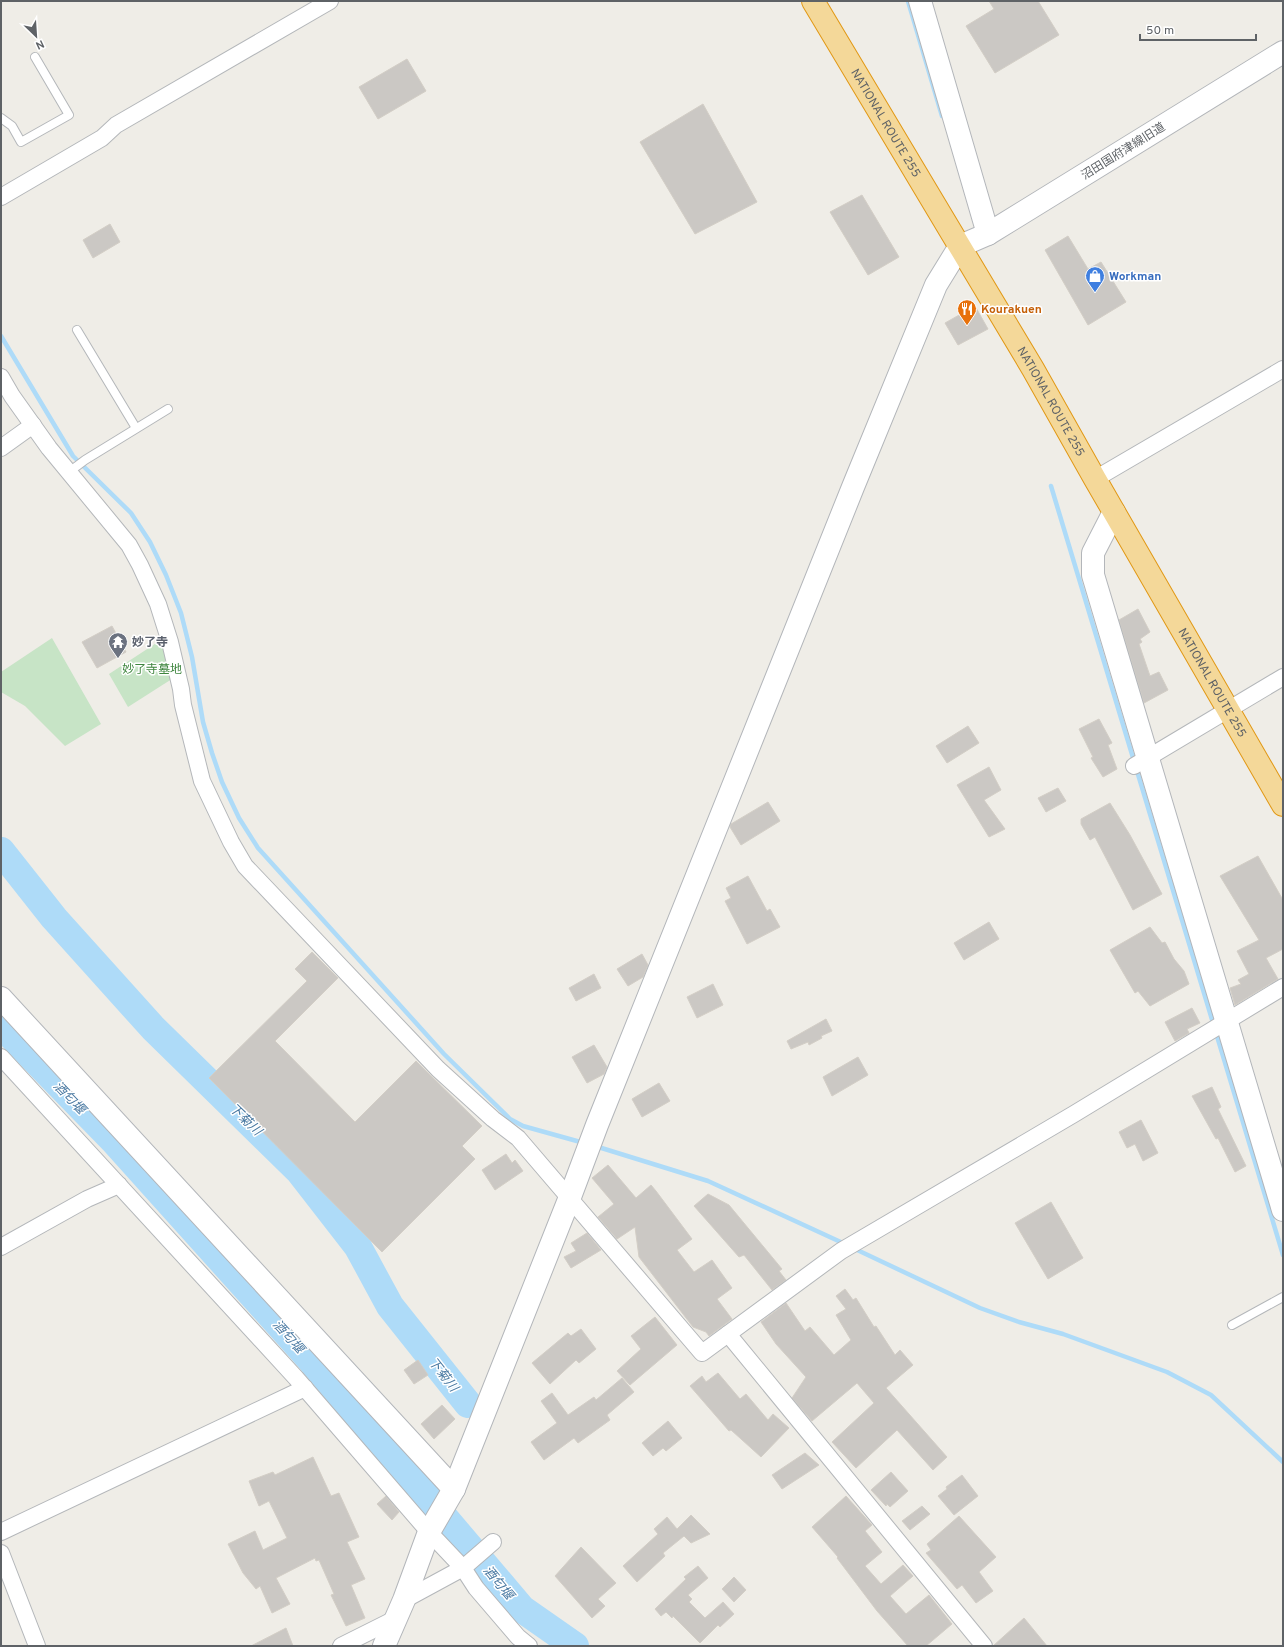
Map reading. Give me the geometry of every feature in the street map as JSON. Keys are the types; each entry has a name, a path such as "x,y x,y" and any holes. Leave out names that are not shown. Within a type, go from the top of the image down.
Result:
{"highway":[{"name":"NATIONAL ROUTE 255","path":"813,1 1033,369 1227,710 1283,805"}],"street":[{"path":"1,197 102,138 116,125 330,1"},
{"path":"920,1 988,234"},
{"name":"沼田国府津線旧道","path":"960,246 988,234 1283,52"},
{"path":"384,1646 400,1609 429,1532 454,1489 597,1125 885,408 936,285 960,246"},
{"path":"1095,479 1283,369"},
{"path":"1,377 12,396 33,425 71,470 129,545 158,604 170,642 181,689 183,705 202,782 231,842 245,866 438,1069 493,1119 518,1138 570,1197 702,1354 841,1251 1061,1122 1283,987"},
{"path":"1,448 33,425"},
{"path":"1114,512 1093,553 1093,575 1143,761 1227,1020 1283,1210"},
{"path":"1143,761 1283,677"},
{"path":"1,998 454,1489"},
{"path":"1,1057 305,1388 429,1532 463,1568 490,1604 518,1637 529,1646"},
{"path":"1,1247 87,1199 119,1185"},
{"path":"728,1334 984,1646"},
{"path":"1,1532 305,1388"},
{"path":"341,1646 463,1568 494,1542"},
{"path":"1,1553 37,1646"}],"lane":[{"path":"1,118 12,126 21,142 69,115 35,57"},
{"path":"77,330 136,428"},
{"path":"71,470 168,409"},
{"path":"1232,1325 1283,1297"}],"green space":[{"path":"52,638 101,724 65,746 25,706 1,692 1,672"},
{"name":"妙了寺墓地","path":"164,638 175,677 128,707 109,674"}],"building":[{"path":"989,1 1038,1 1059,35 995,73 966,26 994,9"},
{"path":"407,59 426,91 378,119 359,87"},
{"path":"703,104 757,202 695,234 640,142"},
{"path":"862,195 899,257 868,275 830,212"},
{"path":"110,224 120,242 93,258 83,240"},
{"name":"Workman","path":"1068,236 1088,269 1101,262 1126,302 1088,325 1045,250"},
{"name":"Kourakuen","path":"975,306 988,329 958,345 945,323"},
{"path":"1138,609 1150,632 1140,639 1142,642 1139,644 1150,676 1159,672 1168,690 1144,703 1119,620"},
{"path":"112,626 126,652 97,668 82,642"},
{"path":"1099,719 1112,743 1108,745 1117,769 1103,777 1091,758 1093,757 1079,729"},
{"path":"968,726 979,743 947,763 936,746"},
{"path":"989,767 1001,790 984,800 1005,829 989,837 957,785"},
{"path":"1058,788 1066,801 1046,812 1038,798"},
{"path":"768,802 780,821 741,845 730,827 731,824"},
{"path":"1110,803 1130,835 1162,894 1133,910 1095,837 1090,840 1081,824 1081,819"},
{"path":"1258,856 1283,900 1283,949 1266,958 1278,979 1235,1005 1230,988 1241,984 1238,980 1249,974 1237,951 1259,940 1220,876"},
{"path":"748,876 767,911 770,909 780,927 747,944 725,901 731,898 726,888"},
{"path":"989,922 999,939 964,960 954,943"},
{"path":"1150,927 1162,943 1165,942 1174,959 1184,971 1189,984 1150,1006 1138,991 1135,993 1110,950"},
{"path":"312,952 338,978 275,1041 355,1122 416,1061 482,1126 462,1146 475,1159 382,1252 209,1078 307,981 295,969"},
{"path":"642,954 648,965 643,977 628,986 617,969"},
{"path":"594,974 601,988 576,1001 569,988"},
{"path":"713,984 723,1005 697,1018 687,997"},
{"path":"1192,1008 1200,1023 1187,1029 1189,1033 1175,1041 1165,1022"},
{"path":"826,1019 832,1031 821,1036 822,1038 809,1045 808,1042 791,1049 787,1041"},
{"path":"594,1045 607,1067 604,1074 587,1083 572,1057"},
{"path":"858,1057 868,1075 832,1096 823,1077"},
{"path":"659,1083 670,1101 642,1117 632,1099"},
{"path":"1212,1087 1221,1107 1218,1109 1246,1166 1235,1172 1218,1138 1216,1139 1192,1096"},
{"path":"1141,1120 1158,1153 1143,1161 1135,1144 1127,1148 1119,1132"},
{"path":"506,1154 512,1163 515,1160 523,1171 495,1190 482,1170"},
{"path":"608,1165 636,1198 651,1185 692,1239 677,1250 694,1272 712,1260 732,1288 717,1299 732,1319 709,1336 706,1332 693,1327 639,1257 635,1227 617,1239 598,1217 614,1204 592,1178"},
{"path":"708,1194 729,1205 782,1269 779,1271 786,1280 772,1290 744,1255 739,1257 694,1206"},
{"path":"1051,1202 1083,1258 1048,1279 1015,1223"},
{"path":"587,1233 601,1250 571,1268 564,1257 576,1251 571,1243"},
{"path":"845,1289 853,1300 856,1298 874,1327 876,1326 895,1355 900,1350 913,1365 886,1388 947,1457 933,1470 897,1430 856,1468 832,1442 874,1403 857,1383 812,1421 792,1398 806,1377 776,1344 761,1322 786,1303 805,1331 810,1327 834,1355 851,1340 836,1315 846,1309 836,1296"},
{"path":"655,1317 677,1345 630,1385 617,1371 641,1349 631,1336"},
{"path":"581,1329 596,1349 579,1363 576,1360 550,1384 532,1363 568,1333 571,1336"},
{"path":"418,1360 428,1375 414,1384 404,1370"},
{"path":"718,1373 740,1399 746,1394 768,1420 773,1414 789,1428 761,1457 731,1430 729,1431 690,1386 702,1376 706,1382"},
{"path":"622,1378 634,1392 607,1415 610,1420 578,1443 574,1438 544,1460 531,1442 557,1423 541,1401 552,1393 568,1415 594,1397 596,1400"},
{"path":"442,1405 455,1419 434,1439 421,1424"},
{"path":"668,1421 682,1438 666,1451 663,1448 653,1456 642,1443"},
{"path":"805,1453 819,1465 782,1489 772,1475"},
{"path":"313,1457 331,1496 339,1493 359,1537 347,1542 365,1579 351,1585 365,1618 346,1626 331,1595 334,1594 319,1560 316,1561 315,1558 276,1578 290,1604 272,1613 260,1586 256,1589 243,1573 228,1544 255,1531 263,1550 287,1538 269,1501 259,1506 249,1481 273,1472 275,1475"},
{"path":"891,1472 908,1491 890,1507 887,1504 886,1506 871,1490"},
{"path":"962,1475 978,1496 954,1515 938,1496 947,1489 946,1487"},
{"path":"386,1496 399,1512 392,1520 377,1504"},
{"path":"846,1496 872,1525 865,1531 882,1552 865,1566 881,1584 903,1565 913,1576 890,1596 906,1614 929,1595 952,1624 926,1646 908,1646 877,1611 837,1558 838,1557 812,1527"},
{"path":"922,1506 930,1514 910,1530 902,1521"},
{"path":"691,1515 710,1534 691,1543 684,1536 663,1553 665,1556 637,1582 623,1566 658,1534 654,1529 667,1517 677,1529"},
{"path":"959,1516 996,1557 979,1572 993,1591 976,1603 962,1585 957,1589 926,1553 931,1550 927,1544"},
{"path":"581,1547 616,1583 598,1599 605,1606 592,1618 555,1576"},
{"path":"698,1566 708,1578 688,1595 692,1599 689,1602 705,1618 723,1602 734,1614 720,1627 718,1625 700,1643 673,1616 672,1618 666,1612 661,1616 655,1609 686,1579 684,1577"},
{"path":"734,1577 746,1590 734,1602 722,1589"},
{"path":"1024,1618 1047,1646 993,1646"},
{"path":"286,1628 293,1646 251,1646"}],"waterway":[{"path":"908,1 942,116"},
{"path":"1,336 73,456 131,513 150,542 166,575 181,613 192,657 203,722 222,782 239,818 258,848 444,1054 510,1119 523,1126 584,1143"},
{"path":"1051,486 1283,1255"},
{"name":"下菊川","path":"1,851 54,918 153,1028 299,1171 358,1247 390,1306 468,1404"},
{"name":"酒匂堰","path":"1,1025 113,1140 309,1358 522,1609 575,1646"},
{"path":"595,1146 708,1181 845,1244"},
{"path":"853,1248 980,1308 1019,1322 1063,1334 1167,1372 1211,1395 1283,1462"}],"place":[{"name":"Workman","path":"1095,293"},
{"name":"Kourakuen","path":"967,326"},
{"name":"妙了寺","path":"118,659"}]}
